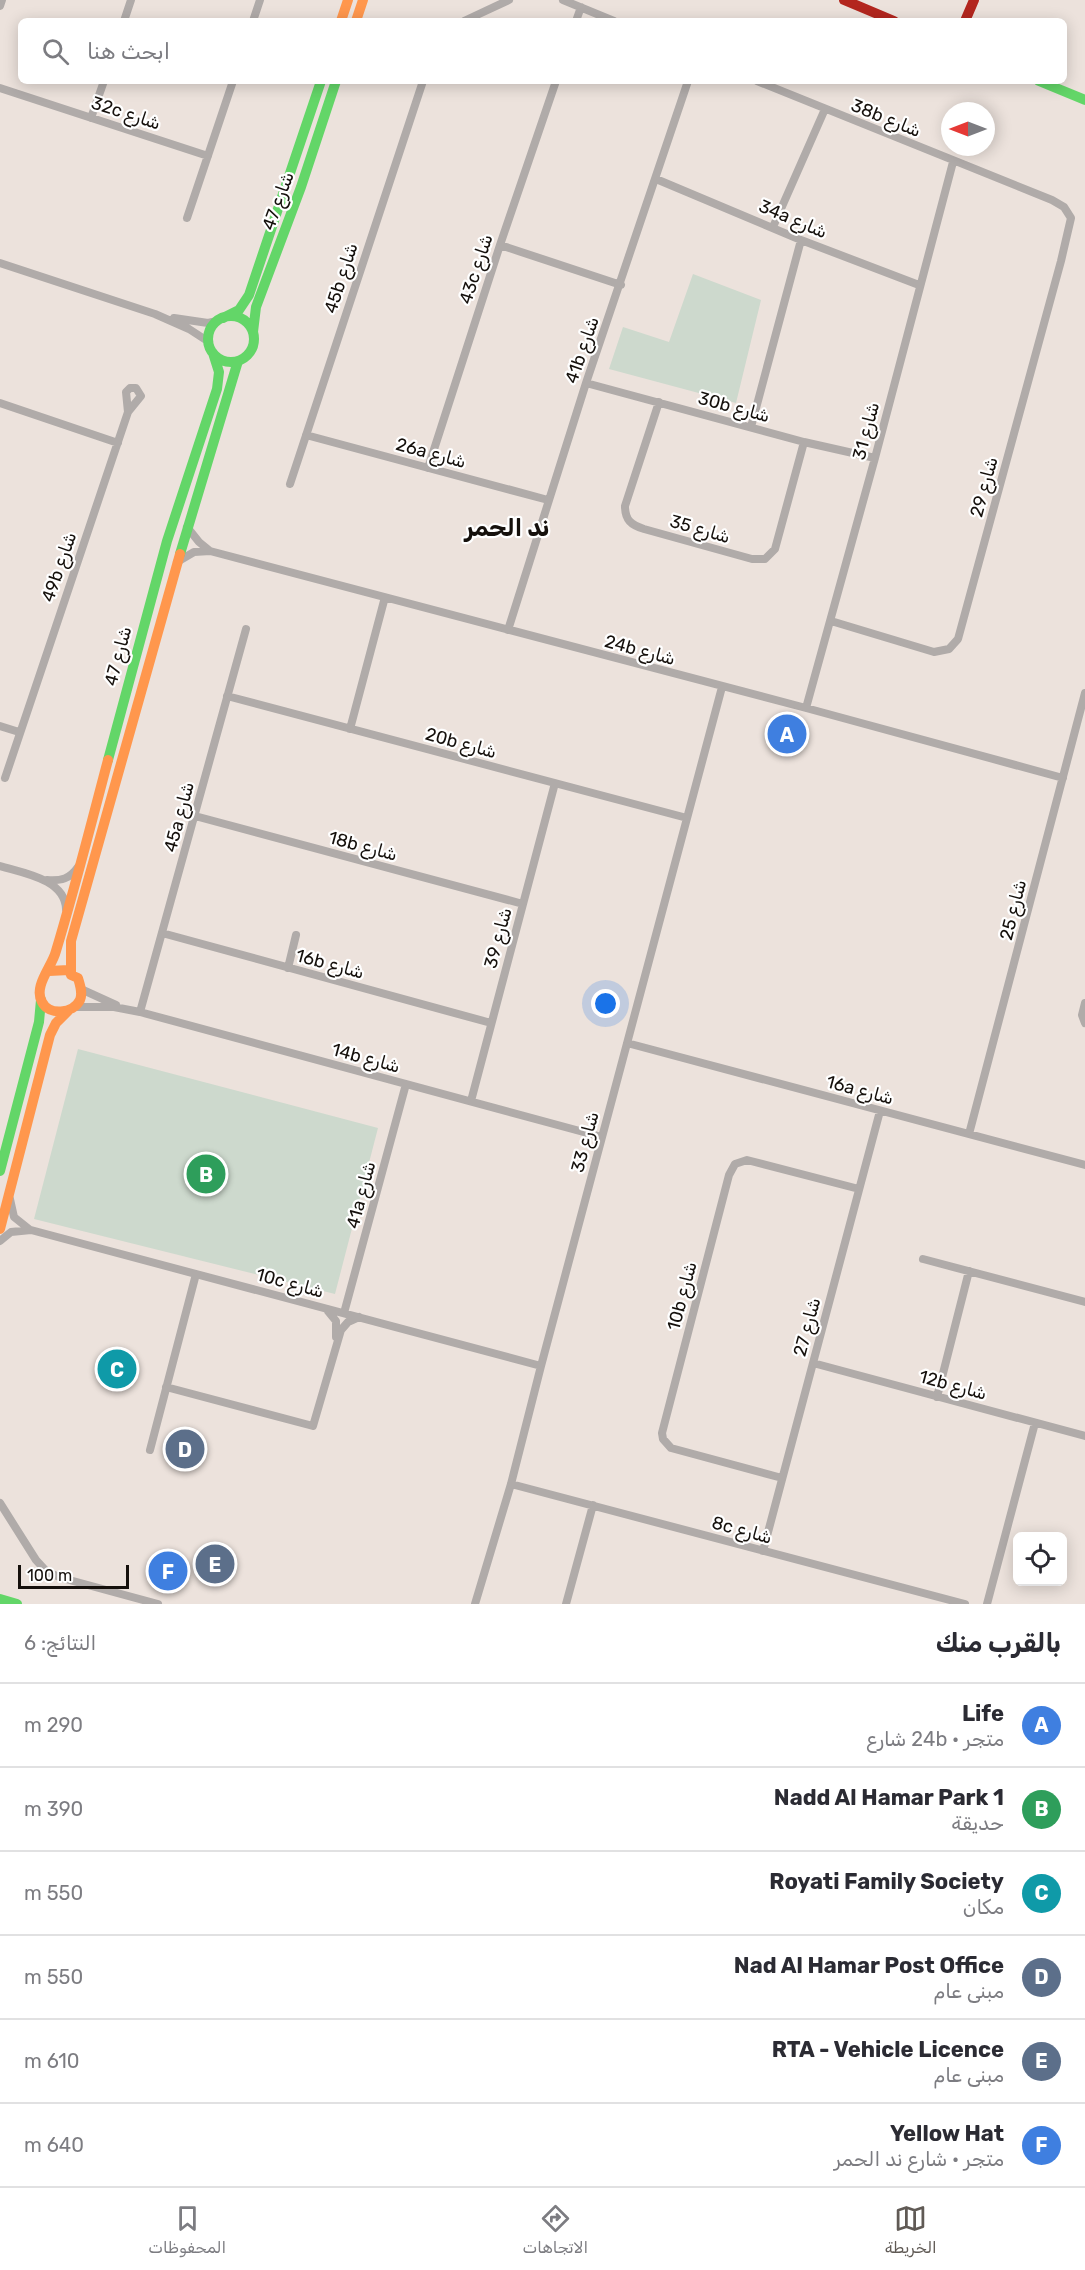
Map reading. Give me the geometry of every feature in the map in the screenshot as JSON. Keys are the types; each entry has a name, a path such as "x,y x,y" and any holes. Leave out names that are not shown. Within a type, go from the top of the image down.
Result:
{"street":[{"path":"0,6 2,0"},
{"path":"125,18 131,0"},
{"path":"254,18 260,0"},
{"path":"342,18 348,0"},
{"path":"357,18 363,0"},
{"path":"470,18 509,0"},
{"path":"564,0 607,18"},
{"path":"844,0 887,18"},
{"path":"966,18 974,0"},
{"path":"577,18 581,7"},
{"path":"91,118 103,84"},
{"path":"187,218 232,84"},
{"name":"شارع 47","path":"220,319 239,310 249,295 320,84"},
{"name":"شارع 47","path":"253,332 256,307 301,187 335,84"},
{"name":"45b شارع","path":"290,484 422,84"},
{"name":"43c شارع","path":"428,468 554,84"},
{"name":"41b شارع","path":"508,630 586,383 687,84"},
{"name":"38b شارع","path":"764,84 1052,200 1068,211"},
{"path":"1046,84 1085,100"},
{"name":"32c شارع","path":"0,88 208,156"},
{"path":"773,227 825,109"},
{"name":"شارع 31","path":"806,708 953,162"},
{"name":"34a شارع","path":"656,179 801,240 919,285"},
{"name":"شارع 29","path":"831,621 934,652 949,649 958,639 1069,231 1071,218 1068,211"},
{"path":"751,427 801,240"},
{"path":"500,244 621,285"},
{"path":"0,263 155,314 189,329 226,361 238,361 250,351 254,339 253,332 238,317 208,323 155,314"},
{"path":"211,348 212,327 220,319"},
{"name":"شارع 47","path":"49,971 56,953 166,542 217,389 219,372 211,348"},
{"name":"شارع 47","path":"71,975 71,941 187,527 238,361"},
{"name":"30b شارع","path":"586,383 804,442 875,458"},
{"name":"شارع 35","path":"659,402 625,506 625,515 629,522 644,529 745,557 765,559 776,549 804,442"},
{"path":"0,404 118,443"},
{"name":"49b شارع","path":"5,778 128,412"},
{"name":"26a شارع","path":"306,435 548,500"},
{"path":"187,527 210,551"},
{"path":"177,562 194,552 210,551"},
{"name":"24b شارع","path":"210,551 1063,778"},
{"path":"350,729 385,597"},
{"name":"45a شارع","path":"140,1012 246,629"},
{"name":"شارع 33","path":"475,1604 511,1484 722,687"},
{"name":"شارع 25","path":"969,1134 1085,693"},
{"name":"20b شارع","path":"227,696 687,818"},
{"path":"0,726 20,732"},
{"name":"شارع 39","path":"471,1101 555,783"},
{"name":"18b شارع","path":"195,816 523,904"},
{"path":"43,880 65,879 74,873 79,865"},
{"path":"0,866 43,880 62,892 66,909"},
{"name":"16b شارع","path":"162,933 491,1023"},
{"path":"288,968 296,935"},
{"path":"0,1171 39,1022 40,983 49,971 69,970 71,975 78,978 82,996 72,1009 56,1023 50,1035 0,1228"},
{"name":"14b شارع","path":"82,990 123,1008 602,1137"},
{"path":"40,999 55,1012 72,1009"},
{"path":"1085,1003 1082,1015 1085,1023"},
{"name":"14b شارع","path":"72,1009 123,1008"},
{"name":"16a شارع","path":"627,1044 1085,1165"},
{"name":"41a شارع","path":"344,1313 406,1084"},
{"name":"شارع 27","path":"763,1551 880,1111"},
{"name":"10b شارع","path":"782,1478 671,1448 663,1439 662,1433 726,1186 731,1169 741,1161 747,1160 859,1189"},
{"path":"10,1192 10,1206 14,1217 31,1230"},
{"path":"0,1241 11,1232 31,1230"},
{"name":"10c شارع","path":"31,1230 541,1366"},
{"path":"923,1259 1085,1302"},
{"path":"937,1397 969,1271"},
{"path":"150,1450 196,1274"},
{"path":"323,1308 336,1321 335,1346"},
{"path":"166,1387 313,1426 335,1346 344,1326 359,1317"},
{"name":"12b شارع","path":"813,1363 1085,1436"},
{"path":"987,1604 1035,1423"},
{"name":"8c شارع","path":"511,1484 965,1604"},
{"path":"0,1503 41,1567 54,1576 158,1604"},
{"path":"566,1604 593,1505"},
{"path":"0,1599 17,1604"}],"shaded area":[{"path":"693,274 761,300 736,403 609,369 623,327 669,342"},
{"path":"78,1049 378,1128 335,1294 34,1219"}],"traffic: fast":[{"path":"223,318 239,310 249,295 320,84"},
{"path":"253,332 256,307 301,187 335,84"},
{"path":"1046,84 1085,100"},
{"path":"231,316 247,323 254,339 247,355 231,362 215,355 208,339 215,323 231,316"},
{"path":"108,760 167,541 217,389 219,372 213,353"},
{"path":"180,554 238,361"},
{"path":"0,1171 39,1022 41,1000"},
{"path":"0,1599 17,1604"}],"traffic: slow":[{"path":"342,18 348,0"},
{"path":"357,18 363,0"},
{"path":"71,975 71,941 180,554"},
{"path":"49,971 69,970 71,975 78,978 81,997 77,1005 67,1010 50,1010 42,1002 40,990 56,951 108,760"},
{"path":"0,1229 50,1035 56,1023 68,1011"}],"traffic: jam":[{"path":"844,0 887,18"},
{"path":"966,18 974,0"}],"place":[{"name":"Life","path":"787,734"},
{"name":"Nadd Al Hamar Park 1","path":"206,1174"},
{"name":"Royati Family Society","path":"117,1369"},
{"name":"Nad Al Hamar Post Office","path":"185,1449"},
{"name":"RTA - Vehicle Licence","path":"215,1564"},
{"name":"Yellow Hat","path":"168,1571"}],"district":[{"name":"ند الحمر","path":"507,528"}]}
